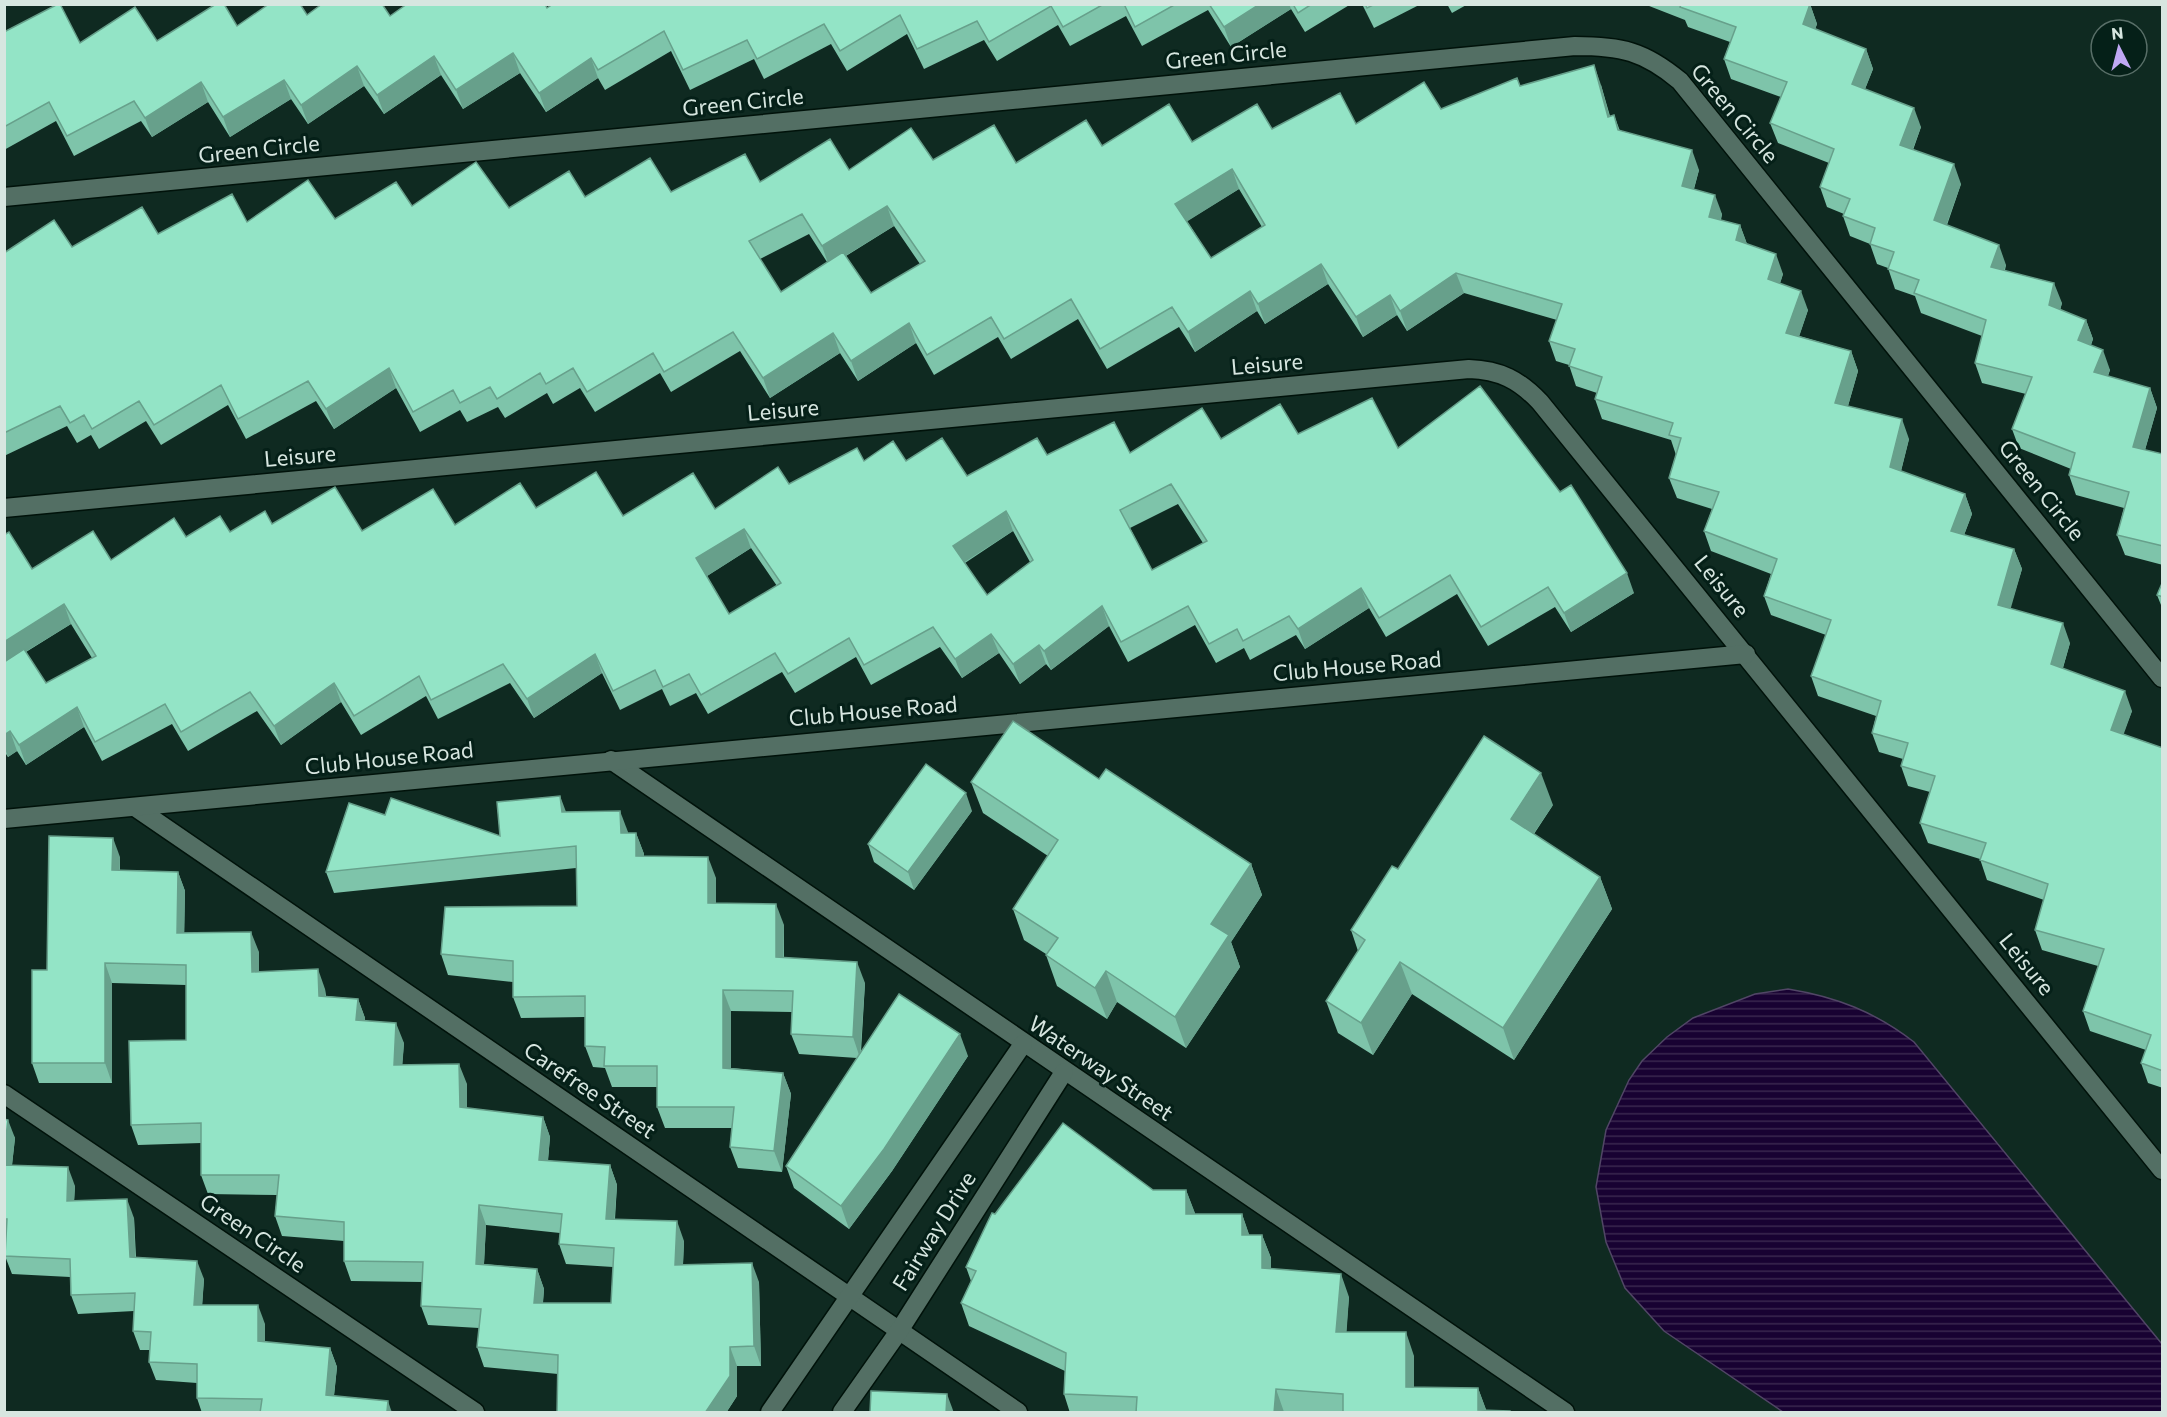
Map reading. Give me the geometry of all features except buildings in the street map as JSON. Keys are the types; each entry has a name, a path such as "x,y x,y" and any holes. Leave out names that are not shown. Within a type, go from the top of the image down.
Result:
{"street":[{"name":"Green Circle","path":"4,197 1563,47 1604,46 1632,50 1658,63 1680,81 2163,678"},
{"name":"Leisure","path":"4,508 1469,369 1489,370 1524,385 1540,402 2163,1170"},
{"name":"Club House Road","path":"4,819 1746,654"},
{"name":"Waterway Street","path":"611,760 1565,1413"},
{"name":"Carefree Street","path":"135,807 1018,1413"},
{"path":"770,1413 848,1296 1023,1044"},
{"name":"Fairway Drive","path":"842,1413 899,1331 1064,1072"},
{"name":"Green Circle","path":"4,1094 475,1413"}],"shaded area":[{"path":"1788,989 1823,996 1855,1007 1885,1022 1914,1042 2162,1344 2162,1412 1783,1412 1664,1331 1625,1288 1606,1242 1596,1187 1606,1130 1629,1080 1642,1061 1667,1037 1693,1018 1755,994"}]}
